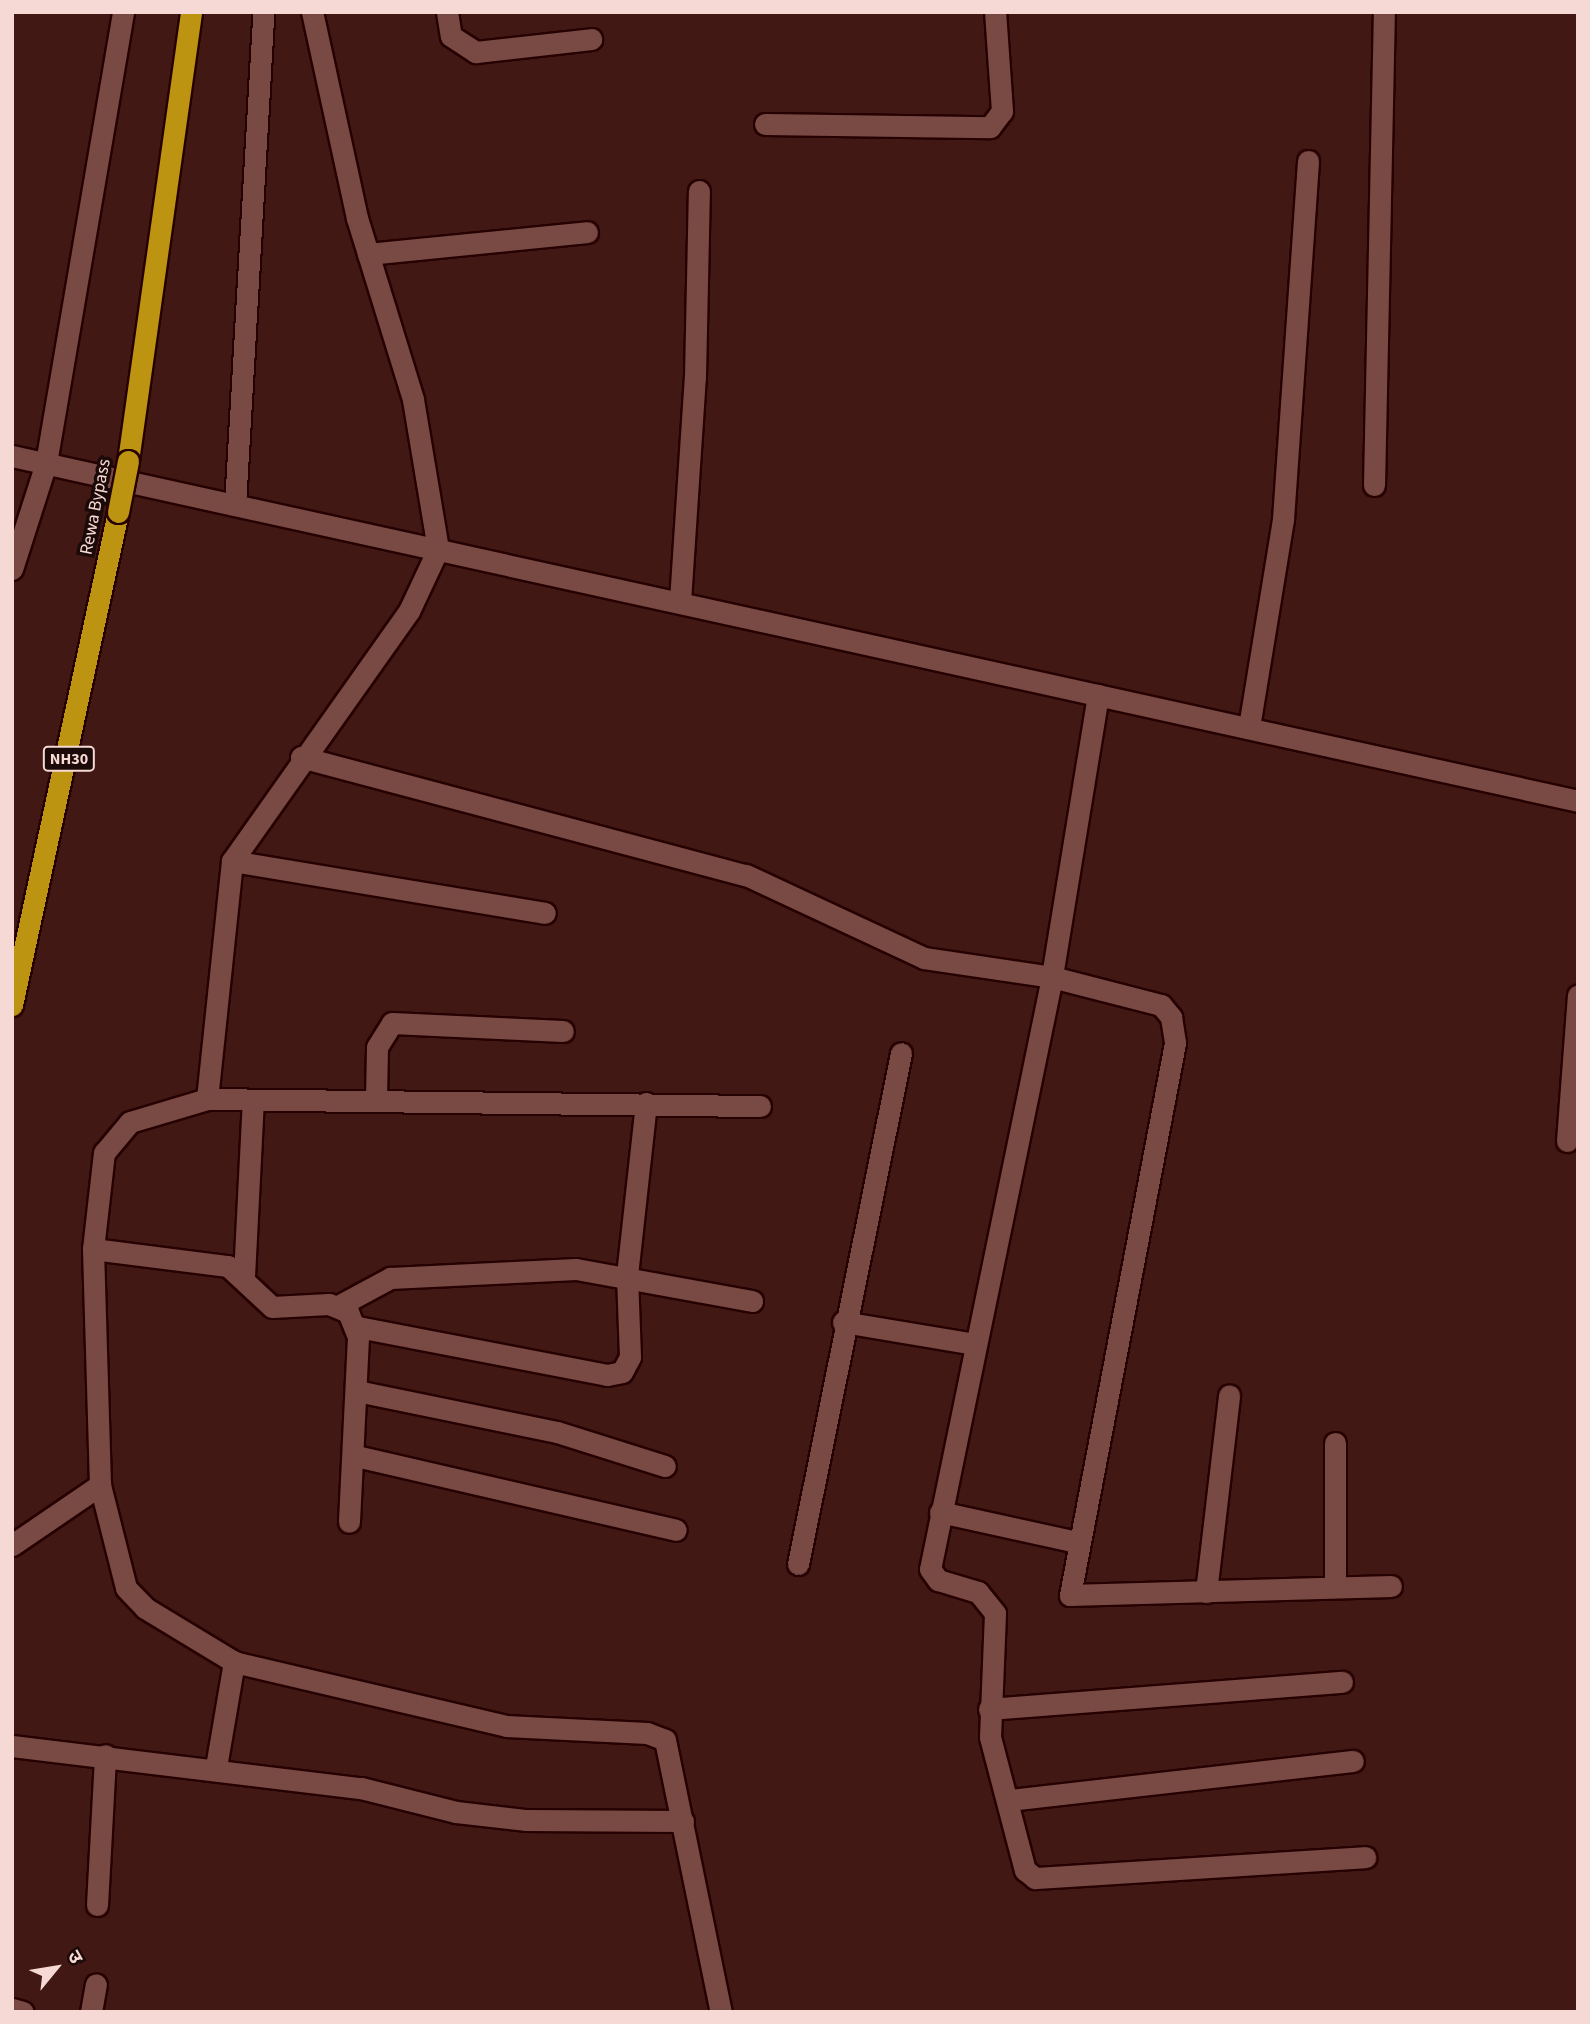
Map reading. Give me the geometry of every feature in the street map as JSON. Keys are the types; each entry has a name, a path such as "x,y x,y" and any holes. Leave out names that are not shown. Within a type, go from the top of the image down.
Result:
{"highway":[{"name":"Rewa Bypass","path":"12,1004 128,461 191,12"}],"street":[{"path":"12,569 46,463 123,12"},
{"path":"236,505 263,12"},
{"path":"207,1099 232,862 301,757 408,611 438,549 412,399 368,254 312,12"},
{"path":"447,12 450,36 476,52 591,39"},
{"path":"765,124 990,127 1002,111 995,12"},
{"path":"1374,485 1384,12"},
{"path":"1249,727 1283,519 1308,161"},
{"path":"680,601 695,377 699,191"},
{"path":"368,254 587,232"},
{"path":"12,456 680,601 1578,801"},
{"path":"1098,695 1052,977 929,1562 933,1576 978,1592 995,1613 989,1709 1025,1870 1045,1882 1365,1857"},
{"path":"301,757 746,875 924,958 1052,977 1146,998 1161,1005 1175,1029 1068,1590 1073,1598 1391,1586"},
{"path":"232,862 545,913"},
{"path":"1567,1141 1578,995"},
{"path":"376,1099 377,1047 392,1023 563,1031"},
{"path":"798,1564 843,1322 901,1053"},
{"path":"721,2012 670,1747 657,1734 506,1726 234,1662 145,1608 126,1588 100,1485 93,1249 99,1178 114,1136 130,1122 207,1099 376,1099 760,1106"},
{"path":"244,1276 253,1100"},
{"path":"358,1327 607,1375 622,1372 630,1357 627,1275 646,1103"},
{"path":"93,1249 228,1266 244,1276 272,1307 340,1304 371,1285 402,1277 576,1269 627,1275 752,1301"},
{"path":"340,1304 358,1327 356,1456 349,1522"},
{"path":"843,1322 974,1343"},
{"path":"357,1391 557,1432 665,1466"},
{"path":"1206,1592 1229,1395"},
{"path":"1335,1443 1335,1587"},
{"path":"356,1456 676,1530"},
{"path":"12,1545 100,1485"},
{"path":"940,1512 1077,1542"},
{"path":"216,1767 234,1662"},
{"path":"989,1709 1342,1682"},
{"path":"12,1746 216,1767 511,1819 683,1821"},
{"path":"97,1905 105,1755"},
{"path":"1010,1800 1353,1761"},
{"path":"91,2012 96,1984"},
{"path":"12,2009 23,2012"}]}
